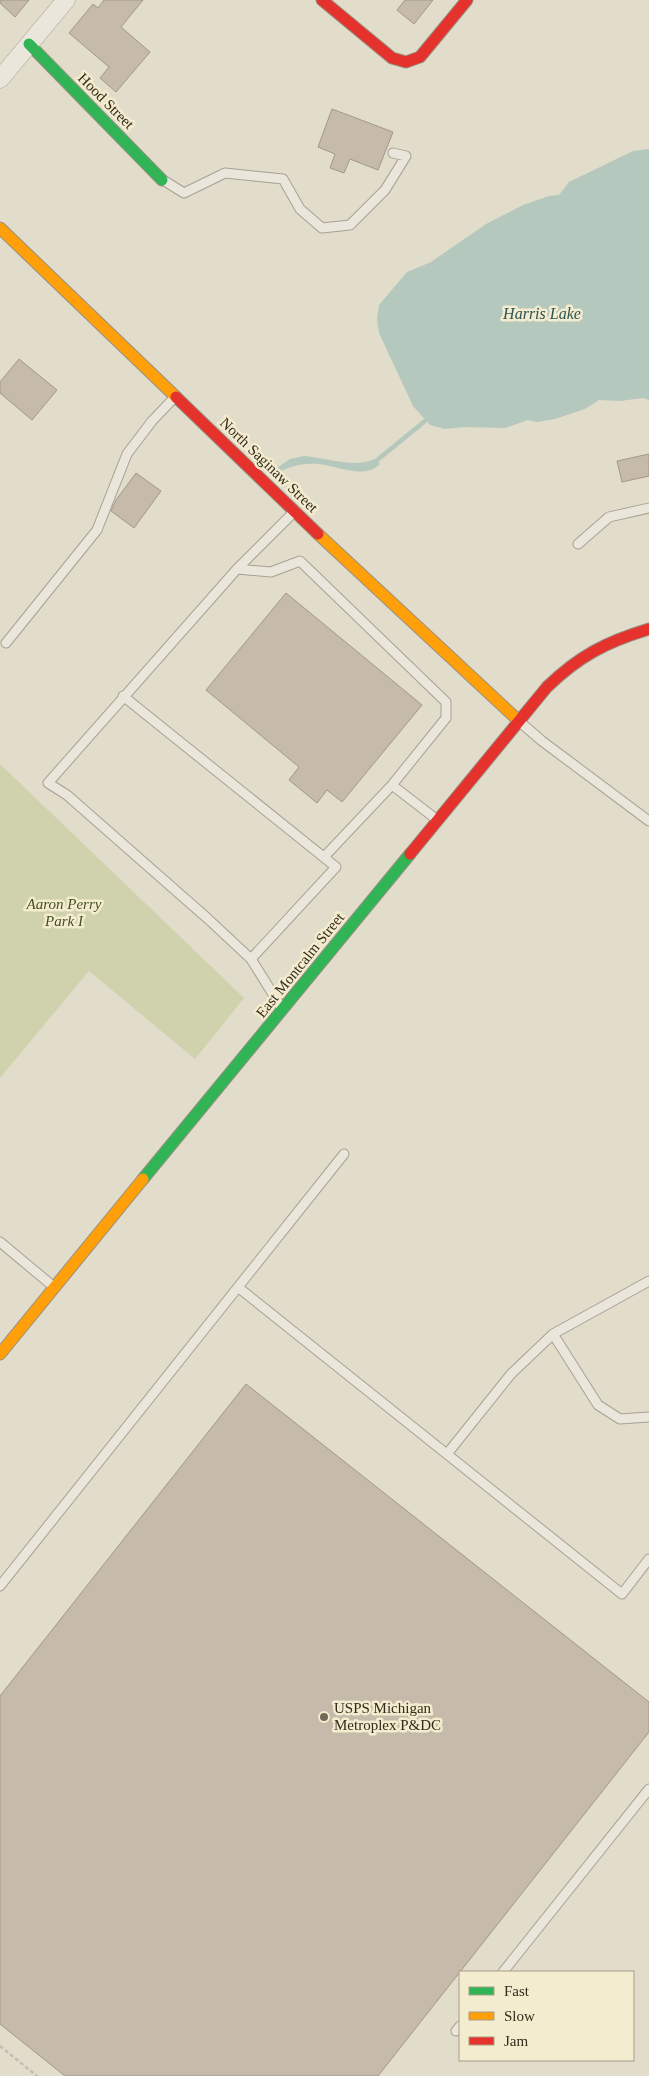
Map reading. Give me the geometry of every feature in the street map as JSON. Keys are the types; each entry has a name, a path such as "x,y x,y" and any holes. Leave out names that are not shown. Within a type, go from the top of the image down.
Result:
{"street":[{"path":"0,79 66,0"},
{"path":"322,0 392,58 404,63 412,62 420,57 467,0"},
{"name":"Hood Street","path":"29,44 162,180"},
{"name":"North Saginaw Street","path":"0,228 399,610 519,721"},
{"name":"East Montcalm Street","path":"0,1354 547,687 576,660 604,643 649,629"}],"lane":[{"path":"162,180 184,193 225,173 283,179 300,209 322,228 350,225 385,190 406,156 393,153"},
{"path":"6,643 97,530 128,454 152,421 176,396"},
{"path":"578,544 609,517 649,508"},
{"path":"282,1009 251,959 208,918 67,795 48,783 237,569 295,511"},
{"path":"237,569 271,572 300,561 446,702 446,718 392,785 324,857"},
{"path":"123,696 336,867 251,959"},
{"path":"519,721 542,741 649,821"},
{"path":"392,785 438,820"},
{"path":"0,1586 344,1154"},
{"path":"0,1242 54,1287"},
{"path":"447,1454 511,1374 553,1334 649,1280"},
{"path":"239,1288 622,1594 649,1559"},
{"path":"553,1334 598,1405 620,1419 649,1417"},
{"path":"504,1971 649,1789"}],"path":[{"path":"0,2046 37,2076"}],"green space":[{"name":"Aaron Perry Park I","path":"0,764 244,998 195,1059 89,971 0,1078"}],"water":[{"name":"Harris Lake","path":"649,149 649,400 643,398 620,401 599,400 585,409 555,419 537,422 528,420 505,428 464,427 445,429 430,425 413,406 379,333 377,319 379,305 407,272 431,262 486,224 523,205 549,196 559,195 569,182 633,151"},
{"path":"304,456 349,463 367,462 374,459 380,464 373,469 359,472 319,464 287,468 277,473 274,470 290,459"}],"building":[{"path":"0,0 29,0 15,17 0,3"},
{"path":"104,0 143,0 121,27 150,52 116,92 100,78 109,67 69,33 93,4 98,8"},
{"path":"405,0 433,0 414,24 397,10"},
{"path":"332,109 393,132 378,170 350,159 344,173 330,168 335,154 318,147"},
{"path":"19,359 57,390 32,420 0,393 0,382"},
{"path":"649,454 649,476 622,482 617,461"},
{"path":"136,473 161,491 134,528 111,511 116,500"},
{"path":"286,593 422,705 342,802 327,790 317,803 289,780 299,767 206,690"},
{"name":"USPS Michigan Metroplex P&DC","path":"246,1384 649,1702 649,1732 378,2076 65,2076 0,2024 0,1696"}],"waterway":[{"path":"376,461 425,421"}],"traffic: fast":[{"path":"29,44 162,180"},
{"path":"143,1179 410,854"}],"traffic: slow":[{"path":"0,228 176,397"},
{"path":"318,534 519,721"},
{"path":"0,1354 143,1179"}],"traffic: jam":[{"path":"322,0 392,58 406,62 420,57 467,0"},
{"path":"176,397 318,534"},
{"path":"410,854 547,687 570,667 594,651 619,639 649,629"}],"place":[{"name":"USPS Michigan Metroplex P&DC","path":"324,1717"}]}
